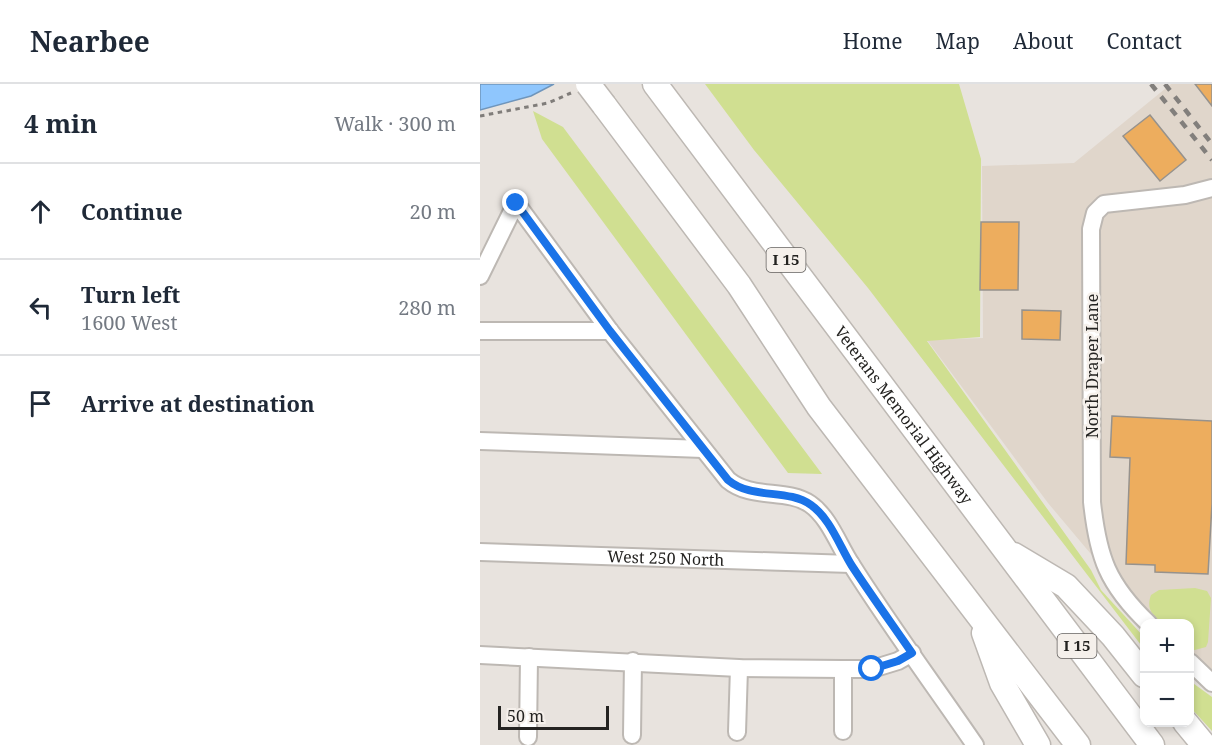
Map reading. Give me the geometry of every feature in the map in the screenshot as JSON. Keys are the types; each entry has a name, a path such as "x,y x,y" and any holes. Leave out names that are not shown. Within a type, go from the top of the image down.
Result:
{"highway":[{"name":"Veterans Memorial Highway","path":"655,84 1001,548 1152,745"},
{"path":"581,88 604,105 739,285 819,407 1078,745"},
{"path":"1001,548 1066,586 1113,636 1142,673"},
{"path":"977,613 1002,683 1038,745"},
{"path":"1188,727 1204,745"}],"street":[{"name":"North Draper Lane","path":"1144,619 1120,592 1104,566 1096,542 1092,502 1091,229 1095,213 1104,204 1185,195 1212,188"},
{"path":"480,276 516,203 610,331 703,449 736,486 797,499 811,504 821,515 851,564 975,745"},
{"path":"480,331 610,331"},
{"path":"480,441 703,449"},
{"name":"West 250 North","path":"480,552 851,564"},
{"path":"480,655 739,668 872,669 898,661 912,653"},
{"path":"528,737 529,657"},
{"path":"632,735 633,662"},
{"path":"1194,666 1212,683"},
{"path":"737,732 739,668"},
{"path":"843,669 843,731"}],"path":[{"path":"480,116 548,103 581,88"}],"shaded area":[{"path":"1171,84 1212,84 1212,683 1194,666 1194,619 1146,619 1048,503 927,340 983,338 982,166 1074,163"}],"green space":[{"path":"705,84 959,84 981,159 980,337 927,341 1091,570 1101,590 1140,633 1140,644 868,288 754,150"},
{"path":"533,111 563,127 822,474 788,473 542,139"},
{"path":"1195,588 1207,591 1211,598 1206,647 1194,650 1194,619 1158,619 1153,614 1149,604 1151,595 1159,590"},
{"path":"1194,684 1212,697 1212,731 1194,711"}],"water":[{"path":"480,84 554,84 531,96 480,110"}],"building":[{"path":"1195,84 1212,84 1212,106"},
{"path":"1150,115 1186,160 1160,181 1123,136"},
{"path":"981,222 1019,222 1018,290 980,290"},
{"path":"1022,310 1061,311 1060,340 1022,339"},
{"path":"1112,416 1212,421 1212,504 1208,574 1155,572 1155,565 1126,564 1130,458 1110,457"}],"railway":[{"path":"1151,84 1212,160"},
{"path":"1165,84 1212,144"}],"route":[{"path":"516,203 610,331 728,480 745,490 797,499 811,504 821,515 851,564 912,653 898,661 872,669"}]}
